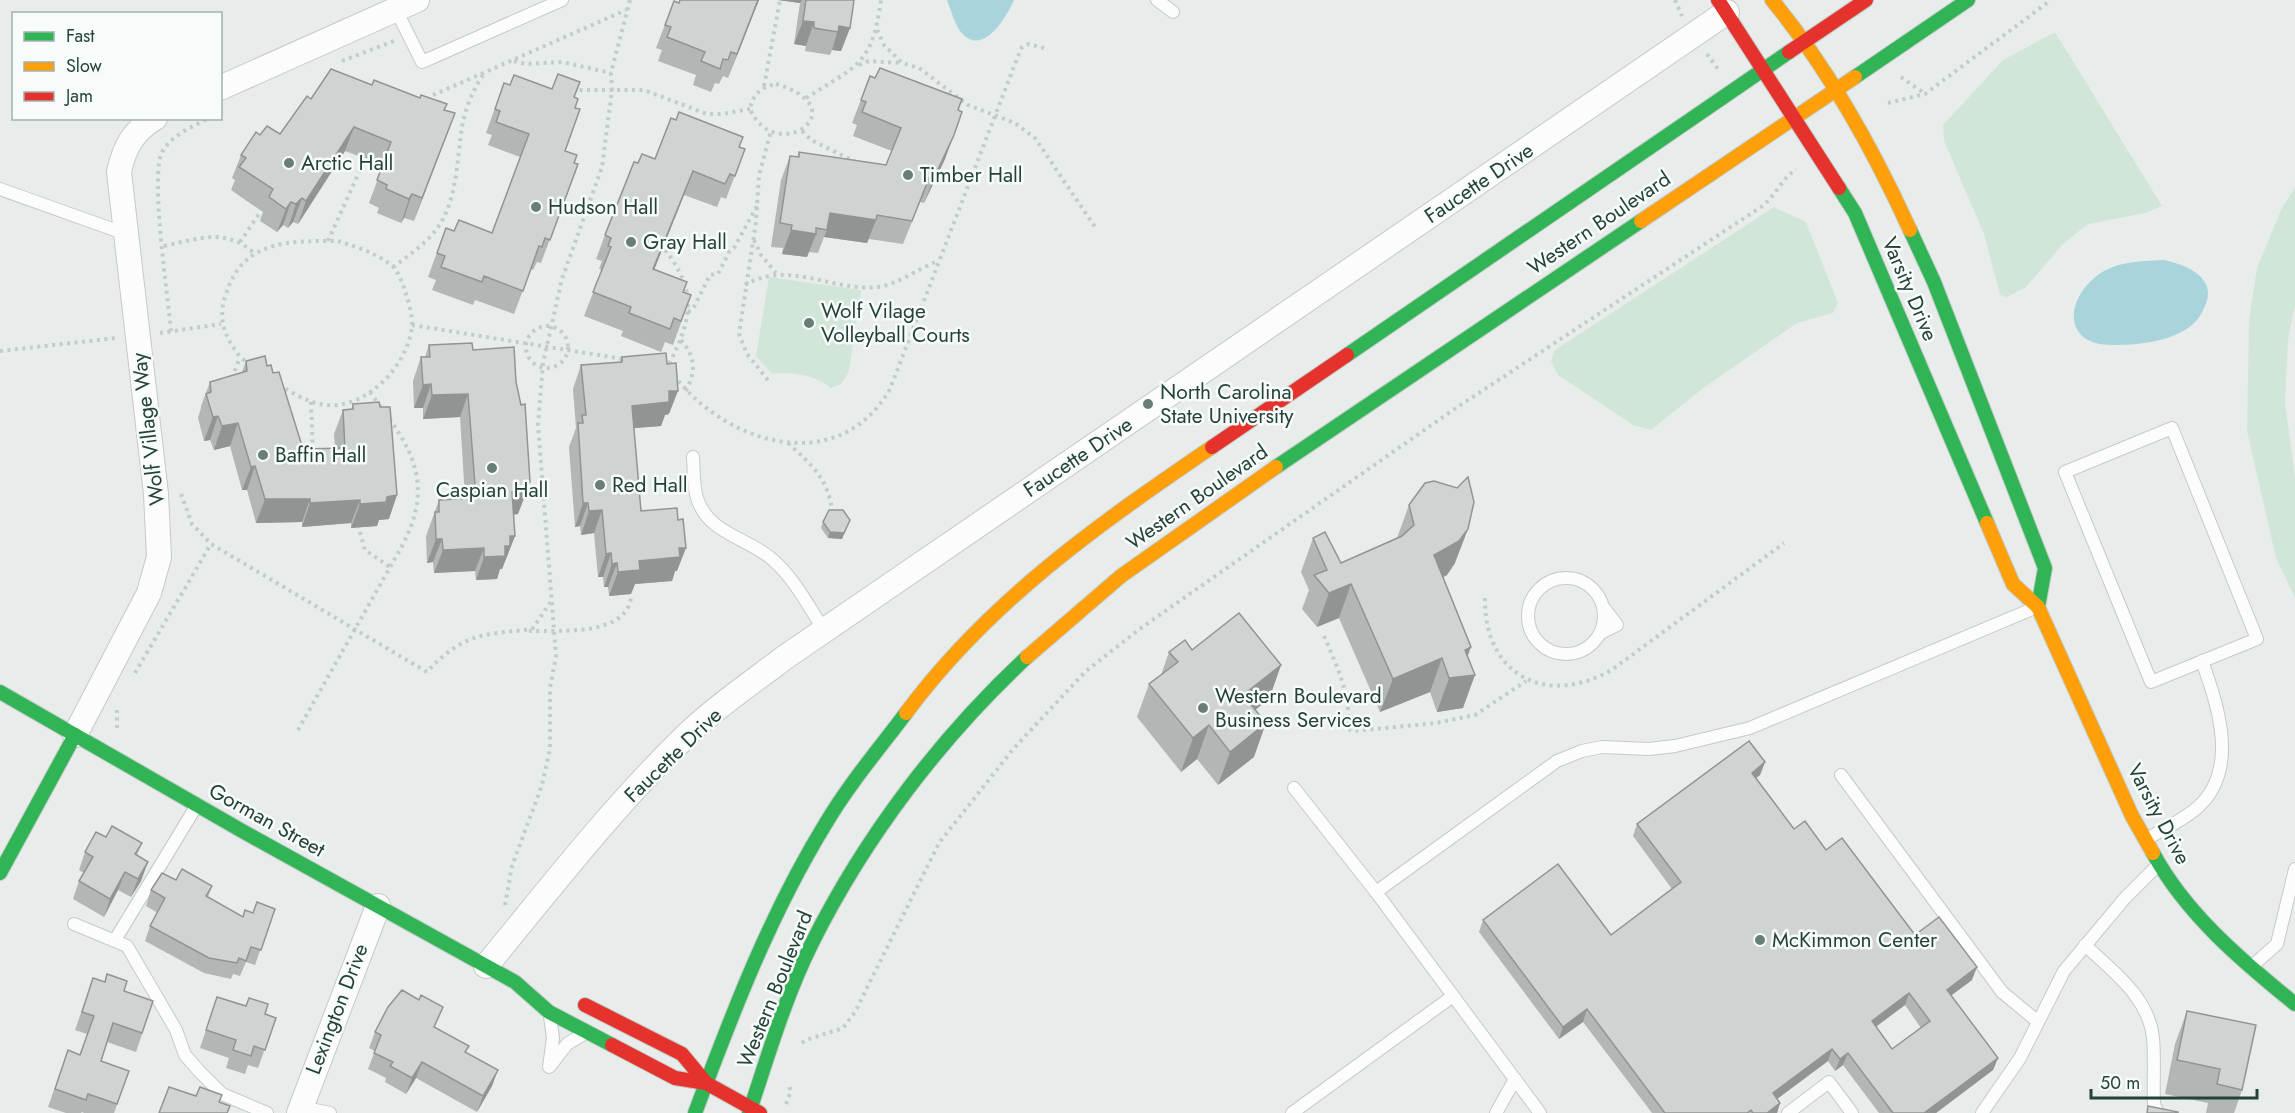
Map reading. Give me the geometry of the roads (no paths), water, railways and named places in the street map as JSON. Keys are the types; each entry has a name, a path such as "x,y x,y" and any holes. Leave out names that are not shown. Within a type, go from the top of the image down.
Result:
{"main road":[{"name":"Varsity Drive","path":"1772,0 1805,40 1884,174 1938,293 2045,568 2038,607"},
{"name":"Western Boulevard","path":"695,1113 774,918 825,824 853,782 919,696 948,660 990,616 1053,559 1109,517 1866,0"},
{"name":"Western Boulevard","path":"753,1111 807,954 855,866 884,821 945,746 1000,684 1040,646 1102,591 1154,551 1968,0"},
{"name":"Varsity Drive","path":"1722,6 1855,213 2013,584 2038,607 2159,865 2211,929 2250,968 2295,1004"},
{"name":"Gorman Street","path":"0,692 197,805 515,982 549,1012 675,1078 706,1083"},
{"path":"0,873 75,735"},
{"name":"Gorman Street","path":"515,982 548,989"},
{"name":"Gorman Street","path":"568,996 682,1054 706,1083 753,1111"}],"street":[{"path":"222,87 406,5"},
{"name":"Faucette Drive","path":"486,966 568,865 632,792 692,730 824,630 1722,6"},
{"name":"Wolf Village Way","path":"75,735 144,603 159,557 149,334 126,234 118,172 122,155 131,138 153,120"},
{"name":"Lexington Drive","path":"299,1110 378,906"}],"lane":[{"path":"406,5 422,62 562,0"},
{"path":"1156,0 1173,12"},
{"path":"0,189 126,234"},
{"path":"2172,428 2257,639 2202,661 2151,682 2065,471 2172,428"},
{"path":"693,457 696,496 705,518 718,528 750,543 774,560 794,584 824,630"},
{"path":"1568,577 1591,586 1599,596 1604,608 1617,624 1601,633 1594,643 1583,651 1565,654 1546,649 1530,630 1529,605 1544,585 1568,577"},
{"path":"1376,892 1557,761 1582,751 1602,747 1666,747 1750,728 2038,607"},
{"path":"2145,839 2174,824 2198,807 2216,777 2222,756 2222,734 2217,705 2202,661"},
{"path":"1841,775 2002,992 2037,1021"},
{"path":"1294,788 1376,892 1540,1113"},
{"path":"115,940 197,805"},
{"path":"1982,1113 2020,1058 2064,972 2125,898 2159,865"},
{"path":"2250,968 2277,944 2295,869"},
{"path":"74,924 127,946 176,1030 185,1055 222,1094 267,1113"},
{"path":"2085,945 2135,994 2146,1012 2153,1036 2154,1104 2157,1111"},
{"path":"1292,1113 1453,996"},
{"path":"549,1012 553,1038 549,1067 567,1044 588,1032"},
{"path":"1496,1113 1515,1079"},
{"path":"1788,1113 1829,1082 1852,1113"},
{"path":"299,1110 330,1113"}],"water":[{"path":"947,0 1014,0 992,33 977,40 968,38 960,31"},
{"path":"2164,260 2191,269 2204,280 2208,296 2205,306 2194,323 2171,337 2143,343 2113,345 2095,343 2083,336 2076,327 2074,315 2076,303 2093,279 2106,270 2120,265"}],"place":[{"name":"Arctic Hall","path":"289,163"},
{"name":"Timber Hall","path":"908,175"},
{"name":"Hudson Hall","path":"536,207"},
{"name":"Gray Hall","path":"631,242"},
{"name":"Wolf Vilage Volleyball Courts","path":"809,323"},
{"name":"North Carolina State University","path":"1148,404"},
{"name":"Baffin Hall","path":"263,455"},
{"name":"Caspian Hall","path":"492,468"},
{"name":"Red Hall","path":"600,485"},
{"name":"Western Boulevard Business Services","path":"1203,708"},
{"name":"McKimmon Center","path":"1760,940"}]}
